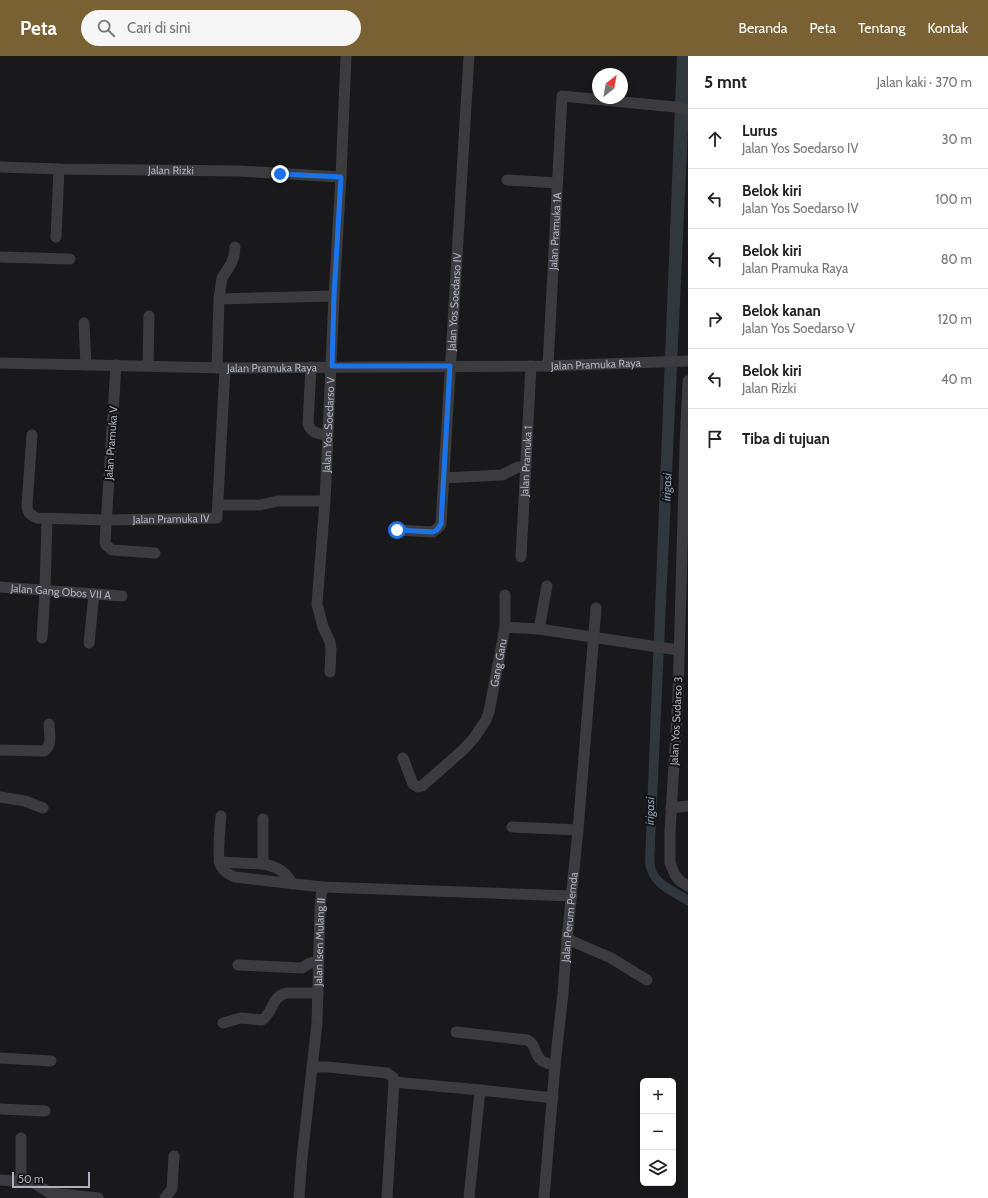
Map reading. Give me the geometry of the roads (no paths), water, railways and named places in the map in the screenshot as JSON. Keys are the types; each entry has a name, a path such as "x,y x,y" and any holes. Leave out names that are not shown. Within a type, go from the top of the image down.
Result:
{"street":[{"name":"Jalan Yos Soedarso V","path":"330,672 330,642 323,627 317,604 325,501 346,56"},
{"name":"Jalan Yos Soedarso IV","path":"397,530 433,532 440,527 442,519 469,56"},
{"name":"Jalan Pramuka 1A","path":"548,366 562,96 675,107 688,110"},
{"name":"Jalan Rizki","path":"0,167 239,171 341,177"},
{"path":"56,237 59,169"},
{"path":"508,180 557,183"},
{"name":"Jalan Pramuka IV","path":"32,435 27,509 29,513 37,518 106,520 216,518 218,505 221,368 219,299 222,278 231,264 235,247"},
{"path":"0,257 70,259"},
{"path":"219,299 334,296"},
{"path":"148,366 149,316"},
{"path":"84,323 86,365"},
{"name":"Jalan Pramuka Raya","path":"0,363 221,368 332,366 548,366 687,362"},
{"name":"Jalan Pramuka V","path":"116,365 105,542 109,548 118,551 155,553"},
{"name":"Jalan Pramuka 1","path":"521,556 531,366"},
{"path":"311,367 308,424 317,434 328,435"},
{"name":"Jalan Yos Sudarso 3","path":"688,381 685,454 685,571 673,649 683,694 671,808 670,862 675,875 680,881 688,886"},
{"path":"444,478 502,475 518,467 526,467"},
{"path":"218,505 260,505 278,501 325,501"},
{"path":"42,638 47,519"},
{"path":"539,629 547,586"},
{"name":"Jalan Gang Obos VII A","path":"0,587 122,596"},
{"path":"89,643 94,594"},
{"path":"504,627 505,595"},
{"name":"Jalan Perum Pemda","path":"544,1198 555,1065 578,830 595,637 596,608"},
{"name":"Gang Garu","path":"403,758 413,784 418,787 422,786 463,750 474,738 482,727 489,712 504,627 539,629 673,649"},
{"path":"0,750 44,751 50,743 49,724"},
{"path":"0,797 25,800 43,808"},
{"path":"671,808 688,806"},
{"path":"221,816 219,862 222,869 235,878 322,887"},
{"path":"263,819 263,864"},
{"path":"512,827 578,830"},
{"path":"219,862 269,865 280,870 290,879 292,884"},
{"name":"Jalan Isen Mulang II","path":"300,1198 302,1158 317,1023 318,961 322,887 572,896"},
{"path":"567,939 611,958 647,980"},
{"path":"238,965 302,968 310,963 318,961"},
{"path":"223,1023 241,1018 262,1020 268,1014 275,1000 286,992 318,992"},
{"path":"456,1032 527,1040 532,1042 534,1045 540,1060 555,1065"},
{"path":"0,1058 51,1061"},
{"path":"312,1067 387,1072 393,1077 394,1082 387,1198"},
{"path":"394,1082 553,1098"},
{"path":"469,1198 480,1090"},
{"path":"0,1109 45,1111"},
{"path":"21,1138 21,1181"},
{"path":"165,1198 172,1189 174,1156"},
{"path":"0,1180 33,1183 50,1193 91,1198"}],"water":[{"name":"irigasi","path":"677,56 688,56 688,128 654,860 658,874 670,884 688,895 688,906 660,889 655,884 650,878 645,862"}]}
